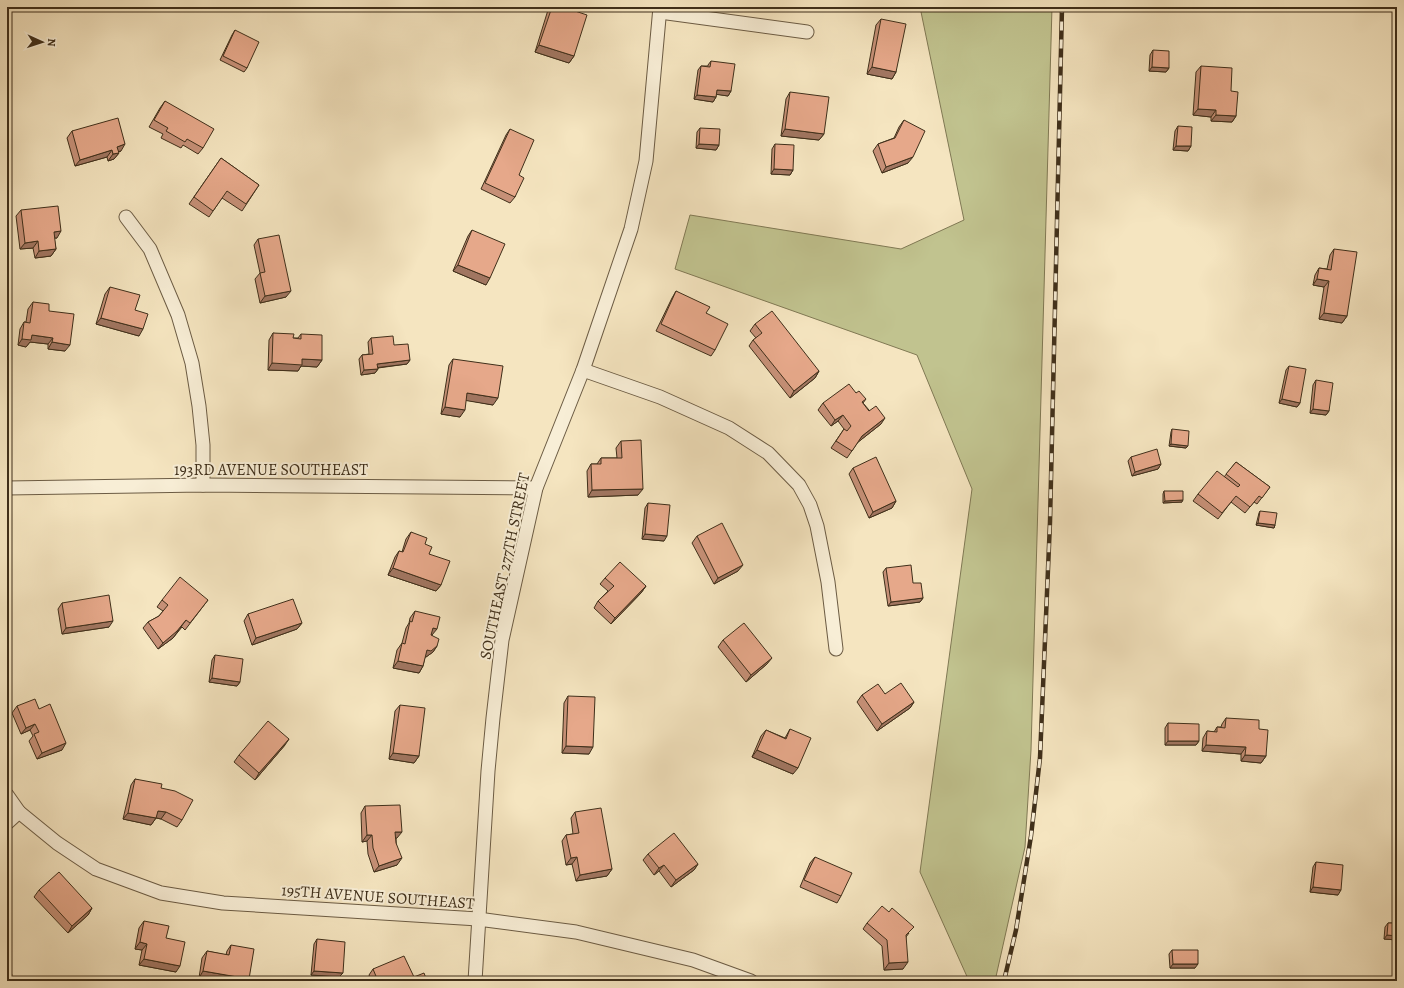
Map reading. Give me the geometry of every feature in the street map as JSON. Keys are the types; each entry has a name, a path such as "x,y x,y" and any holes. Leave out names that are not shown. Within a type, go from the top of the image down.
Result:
{"street":[{"path":"660,10 807,32"},
{"name":"SOUTHEAST 277TH STREET","path":"475,981 489,756 502,640 536,488 583,370 631,229 646,162 660,10"},
{"path":"126,217 150,249 178,315 192,363 202,437 203,485"},
{"path":"583,370 660,397 729,428 768,453 799,485 810,505 817,526 828,582 836,650"},
{"name":"193RD AVENUE SOUTHEAST","path":"7,488 203,485 536,488"},
{"name":"195TH AVENUE SOUTHEAST","path":"7,795 19,812 57,843 96,869 161,893 223,903 478,919 576,932 693,960 751,981"},
{"path":"7,823 19,812"}],"green space":[{"path":"920,7 1052,7 1031,750 1025,847 995,981 969,981 920,872 972,489 917,355 675,269 690,215 901,249 964,220"}],"building":[{"path":"552,7 563,7 587,15 574,56 539,45"},
{"path":"881,19 906,24 896,72 872,67"},
{"path":"235,30 259,42 247,68 223,56"},
{"path":"1153,50 1169,51 1169,68 1152,67"},
{"path":"711,61 735,64 731,91 717,90 716,97 697,95 701,66 710,67"},
{"path":"1201,66 1232,68 1231,91 1238,92 1236,116 1216,115 1216,110 1198,109"},
{"path":"790,92 829,97 824,134 785,129"},
{"path":"165,101 214,129 203,148 187,139 185,142 166,131 168,128 154,120"},
{"path":"118,118 125,144 117,147 119,153 113,154 112,150 80,160 72,131"},
{"path":"904,120 925,131 913,157 886,167 878,144 895,138"},
{"path":"1178,126 1192,127 1191,146 1176,146"},
{"path":"700,128 720,129 719,145 699,144"},
{"path":"510,129 534,140 519,175 524,178 515,197 485,183"},
{"path":"775,144 794,145 793,170 774,169"},
{"path":"221,158 259,185 246,204 227,191 213,211 194,197"},
{"path":"58,206 61,231 54,232 56,249 39,251 38,241 25,243 21,210"},
{"path":"472,230 505,244 490,278 458,265"},
{"path":"279,235 291,291 265,296 260,273 265,272 258,239"},
{"path":"1334,249 1357,252 1347,316 1324,313 1329,281 1317,279 1319,268 1331,270"},
{"path":"110,287 140,295 135,310 148,314 143,329 101,318"},
{"path":"676,291 710,307 706,313 728,324 715,350 661,324"},
{"path":"33,302 49,304 49,311 74,314 70,345 52,342 53,338 32,335 31,340 22,339 24,322 30,323"},
{"path":"772,311 819,371 794,391 753,340 762,333 755,324"},
{"path":"273,333 294,334 293,338 301,339 301,334 322,335 322,360 302,359 302,365 272,363"},
{"path":"393,336 394,345 408,344 410,360 377,364 378,369 364,370 362,355 373,354 371,338"},
{"path":"453,359 503,366 498,398 467,393 465,410 445,407"},
{"path":"1289,366 1306,369 1300,403 1282,399"},
{"path":"1316,380 1333,383 1329,411 1313,409"},
{"path":"849,384 856,393 859,391 866,399 862,402 869,411 876,406 885,418 862,436 852,451 836,441 844,429 847,431 851,426 843,415 835,420 823,403"},
{"path":"1172,429 1189,431 1188,446 1171,444"},
{"path":"641,440 643,489 592,490 591,464 601,464 601,458 622,458 621,441"},
{"path":"1157,449 1161,464 1135,472 1131,457"},
{"path":"876,457 896,501 873,512 853,468"},
{"path":"1236,462 1270,487 1262,498 1259,496 1250,507 1236,496 1222,513 1198,494 1217,471 1238,487 1240,485 1226,474"},
{"path":"1164,491 1183,491 1183,500 1165,501"},
{"path":"648,503 670,505 667,536 645,534"},
{"path":"1260,511 1277,513 1275,525 1258,523"},
{"path":"722,523 743,565 718,578 697,536"},
{"path":"411,532 427,538 425,544 432,547 429,554 450,561 441,585 393,568 399,551 403,552"},
{"path":"620,562 646,586 615,618 598,601 614,586 605,578"},
{"path":"911,565 913,583 921,583 923,598 891,602 886,568"},
{"path":"180,577 208,600 190,623 186,620 177,631 163,643 148,622 159,616 168,605 162,600"},
{"path":"109,595 113,621 66,628 62,603"},
{"path":"293,599 302,623 256,638 248,614"},
{"path":"415,611 440,617 437,629 433,628 431,635 439,639 437,646 431,651 427,650 423,666 398,661 402,643 405,644 410,621 412,622"},
{"path":"744,623 772,658 751,675 723,640"},
{"path":"215,655 243,659 240,682 212,678"},
{"path":"901,683 914,702 882,724 862,695 878,684 885,694"},
{"path":"568,696 595,697 593,747 566,746"},
{"path":"35,699 39,709 50,704 66,743 42,753 34,734 39,732 35,724 26,728 17,706"},
{"path":"400,705 425,708 419,756 393,753"},
{"path":"1226,718 1259,720 1259,729 1268,730 1266,756 1245,755 1246,747 1206,745 1207,731 1217,732 1217,727 1225,728"},
{"path":"268,721 289,739 259,773 239,755"},
{"path":"1168,723 1199,724 1199,741 1168,741"},
{"path":"790,729 811,738 798,768 757,750 766,730 786,739"},
{"path":"135,779 162,784 161,788 175,791 193,800 182,820 166,812 158,811 156,818 128,813"},
{"path":"400,805 402,832 395,832 396,843 402,858 379,866 373,848 372,835 367,835 365,806"},
{"path":"601,808 612,869 580,875 577,857 571,858 566,835 579,833 575,812"},
{"path":"674,833 698,864 676,880 664,865 659,868 648,854"},
{"path":"815,857 852,873 841,896 804,880"},
{"path":"1316,862 1343,865 1341,890 1313,887"},
{"path":"59,872 92,908 72,926 39,890"},
{"path":"882,906 889,912 892,908 914,927 906,935 908,962 889,963 887,940 867,923"},
{"path":"144,921 169,926 166,938 185,942 180,966 144,959 147,944 140,942"},
{"path":"1388,923 1397,923 1397,936 1387,935"},
{"path":"317,939 345,942 343,973 314,971"},
{"path":"231,945 254,949 249,979 203,971 207,951 229,955"},
{"path":"1172,950 1198,950 1198,964 1173,964"},
{"path":"404,956 414,977 424,973 427,981 378,981 373,969"},
{"path":"7,964 12,975 7,978"}],"railway":[{"path":"1004,981 1016,930 1031,836 1040,758 1050,522 1062,7"}]}
